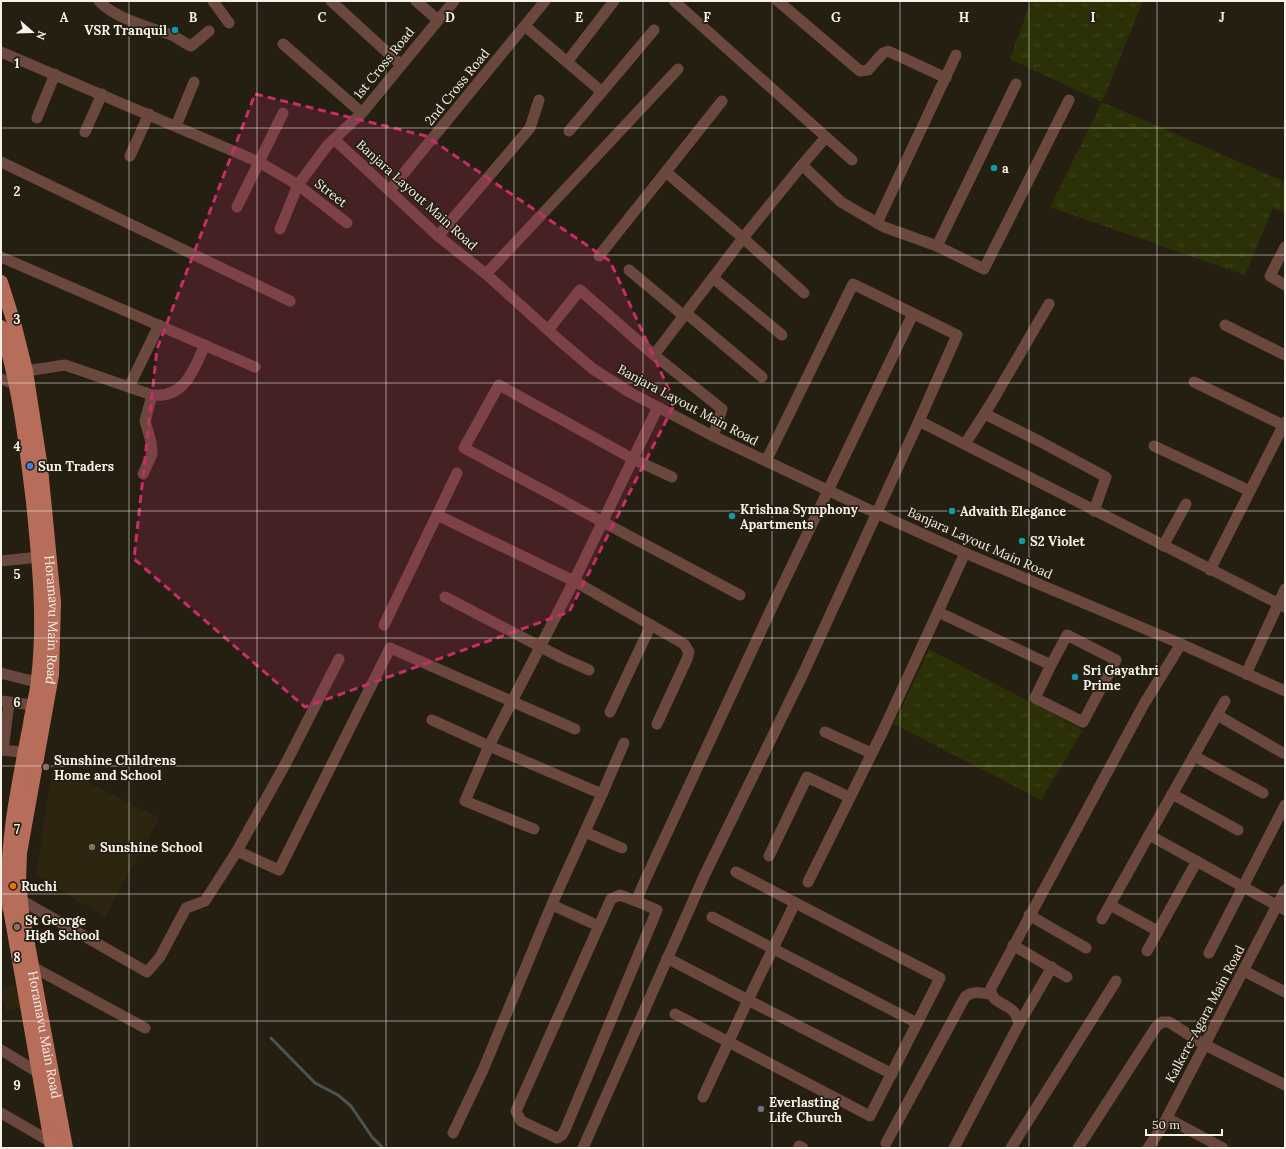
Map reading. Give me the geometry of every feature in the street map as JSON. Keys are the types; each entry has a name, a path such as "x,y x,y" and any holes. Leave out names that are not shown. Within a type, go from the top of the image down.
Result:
{"main road":[{"name":"Horamavu Main Road","path":"1,282 16,330 26,371 41,468 44,555 38,681 33,705 31,753 20,853 19,881 10,903 31,966 66,1143"},
{"name":"Horamavu Main Road","path":"1,327 11,360 16,384 44,555 54,602 52,675 6,843 10,903 51,1145"}],"street":[{"path":"99,1 115,13 159,32 173,36 191,46 209,31"},
{"path":"213,1 229,23"},
{"path":"331,1 401,65"},
{"path":"416,1 438,20"},
{"name":"1st Cross Road","path":"334,139 362,113 454,1"},
{"name":"2nd Cross Road","path":"390,190 545,1"},
{"path":"567,62 614,1"},
{"path":"674,1 852,160"},
{"path":"778,1 860,71 868,70 883,53 888,51 946,78"},
{"path":"525,26 602,92"},
{"path":"569,131 654,30"},
{"path":"283,44 362,113"},
{"path":"1,52 259,162 298,185"},
{"path":"877,223 956,55"},
{"path":"486,274 678,69"},
{"path":"37,118 55,74"},
{"path":"176,126 194,82"},
{"path":"937,246 1016,84"},
{"path":"85,132 102,94"},
{"path":"438,236 530,128 539,100"},
{"path":"802,165 840,202 877,223 937,246 984,269 1069,100"},
{"path":"599,256 722,101"},
{"path":"237,207 283,113"},
{"path":"130,156 149,114"},
{"path":"654,355 743,238 826,137"},
{"path":"280,229 298,185 334,139"},
{"name":"Banjara Layout Main Road","path":"334,139 438,236 486,274 593,368 631,394 713,436 876,513 965,553 1181,644 1285,691"},
{"path":"1,162 290,301"},
{"path":"666,172 804,293"},
{"name":"Street","path":"298,185 347,223"},
{"path":"1285,248 1270,276 1285,285"},
{"path":"1,257 254,367"},
{"path":"629,270 762,377"},
{"path":"713,278 782,335"},
{"path":"583,1148 705,874 803,674 957,335 853,284 766,461"},
{"path":"548,330 580,290 654,355 722,409 713,436"},
{"path":"965,444 985,414 1049,304"},
{"path":"636,901 828,489 913,314"},
{"path":"129,387 159,325"},
{"path":"1225,325 1285,354"},
{"path":"1,379 16,384 26,371 65,364 152,395 167,395 183,386 190,377 206,345"},
{"path":"1194,382 1284,424 1210,570"},
{"path":"672,477 633,459 499,385 464,448 740,595"},
{"path":"143,474 152,454 151,442 145,422 152,395"},
{"path":"534,829 465,801 489,746 574,581 658,407"},
{"path":"985,414 1106,477 1094,511"},
{"path":"919,421 1281,605"},
{"path":"1154,446 1250,491"},
{"path":"384,625 457,474"},
{"path":"1163,546 1186,504"},
{"path":"437,515 574,581 684,644 688,648 689,652 657,724"},
{"path":"808,882 872,754 965,553"},
{"path":"1,561 44,555"},
{"path":"1246,674 1281,605 1285,589"},
{"path":"445,596 589,670"},
{"path":"938,612 1051,665"},
{"path":"610,712 651,625"},
{"path":"1067,635 1116,660 1083,722 1035,698 1051,665 1067,635"},
{"path":"990,994 991,988 1013,945 1144,704 1181,644"},
{"path":"237,851 279,870 390,648 575,729"},
{"path":"10,903 148,972 160,958 186,908 205,901 237,851 287,761 339,659"},
{"path":"1,673 38,681"},
{"path":"1102,919 1224,701"},
{"path":"31,753 2,750 5,702 33,705"},
{"path":"1217,715 1283,753"},
{"path":"432,720 602,794"},
{"path":"825,732 872,754"},
{"path":"453,1133 483,1070 552,905 624,743"},
{"path":"1194,756 1262,793"},
{"path":"769,856 807,777 850,797"},
{"path":"1172,794 1238,830"},
{"path":"1209,953 1242,886 1285,805"},
{"path":"585,832 622,848"},
{"path":"1149,835 1281,908"},
{"path":"1147,951 1197,861"},
{"path":"675,1014 870,1116 940,978 736,872"},
{"name":"Kalkere-Agara Main Road","path":"1148,1148 1167,1118 1244,971 1281,908 1285,890"},
{"path":"620,895 636,901 657,910 565,1130 562,1135 557,1138 521,1121 516,1111 610,899 620,895"},
{"path":"703,1097 795,903"},
{"path":"552,905 592,923"},
{"path":"1110,905 1158,931"},
{"path":"1029,915 1086,948"},
{"path":"712,918 918,1023"},
{"path":"1013,945 1068,977"},
{"path":"667,958 892,1074"},
{"path":"31,966 145,1028"},
{"path":"954,1148 1019,1024 1052,967"},
{"path":"1244,971 1285,992"},
{"path":"1011,1148 1116,981"},
{"path":"886,1143 965,997 970,993 977,992 990,994 996,1000 1013,1010 1019,1024"},
{"path":"1078,1148 1159,1024 1169,1022 1205,1045 1285,1085"},
{"path":"1,1050 39,1073"},
{"path":"1,1113 51,1145 66,1143"},
{"path":"1167,1118 1223,1148"}],"highlighted area":[{"path":"255,94 426,136 610,261 675,403 569,612 305,707 134,559 157,349"}],"shaded area":[{"name":"Sunshine School","path":"53,765 159,818 105,917 36,875"},
{"path":"14,984 22,1006 7,1012 1,996 1,989"}],"green space":[{"path":"1031,1 1143,1 1102,102 1010,59"},
{"path":"1102,102 1285,182 1285,213 1273,208 1245,275 1050,207"},
{"path":"929,649 1083,730 1041,800 894,724"}],"waterway":[{"path":"271,1038 315,1083 338,1095 351,1106 372,1137 383,1148"}],"place":[{"name":"VSR Tranquil","path":"175,30"},
{"name":"a","path":"994,168"},
{"name":"Sun Traders","path":"30,466"},
{"name":"Advaith Elegance","path":"952,511"},
{"name":"Krishna Symphony Apartments","path":"732,516"},
{"name":"S2 Violet","path":"1022,541"},
{"name":"Sri Gayathri Prime","path":"1075,677"},
{"name":"Sunshine Childrens Home and School","path":"46,767"},
{"name":"Sunshine School","path":"92,847"},
{"name":"Ruchi","path":"13,886"},
{"name":"St George High School","path":"17,927"},
{"name":"Everlasting Life Church","path":"761,1109"}]}
